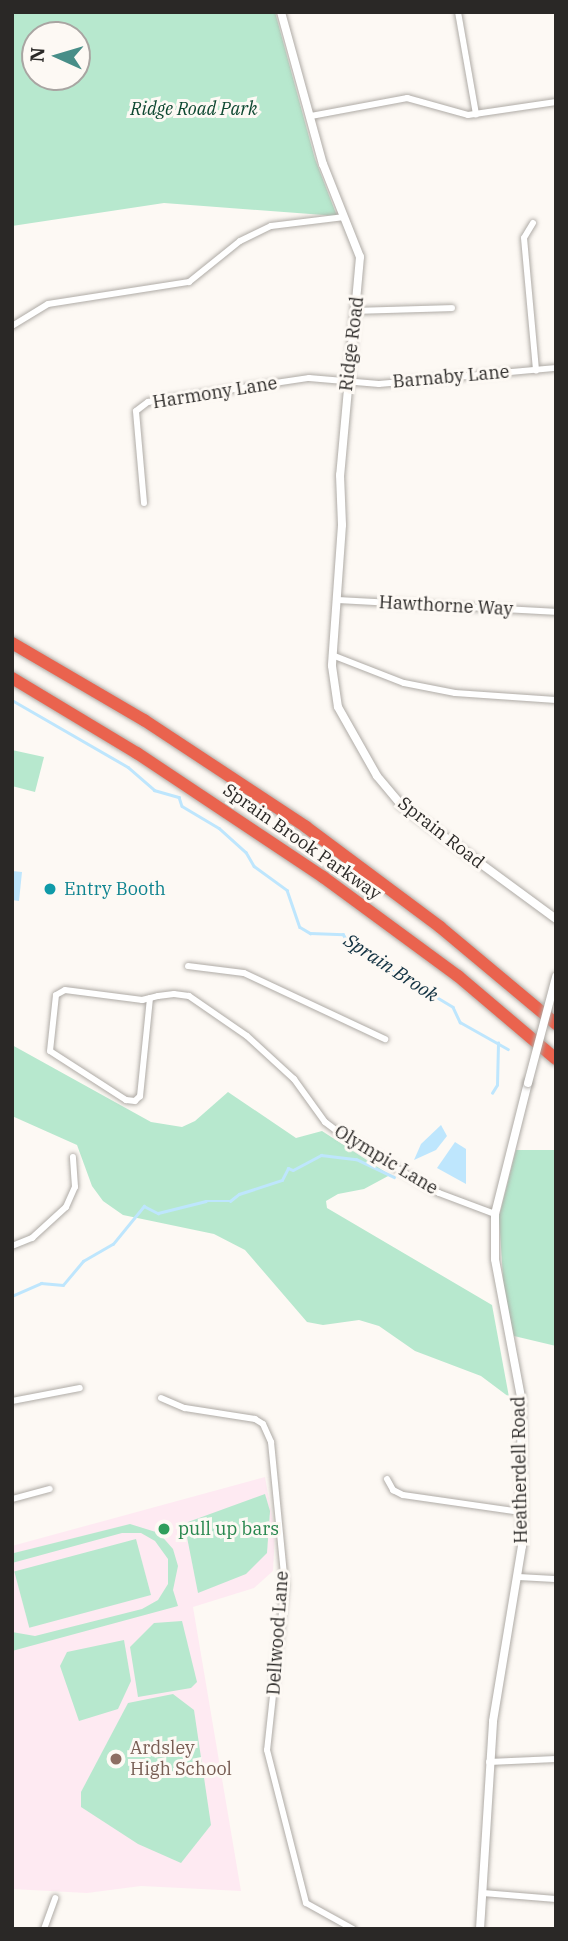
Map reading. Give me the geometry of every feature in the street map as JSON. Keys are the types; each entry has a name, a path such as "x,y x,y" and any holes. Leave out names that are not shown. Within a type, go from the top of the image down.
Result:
{"highway":[{"name":"Sprain Brook Parkway","path":"12,643 144,720 299,822 440,927 556,1024"},
{"name":"Sprain Brook Parkway","path":"12,678 137,753 323,877 458,976 556,1059"}],"street":[{"name":"Ridge Road","path":"281,12 311,116 360,257 346,381 332,655 333,688"},
{"path":"458,12 476,114"},
{"path":"311,116 407,98 476,114 556,102"},
{"path":"12,326 48,304 188,282 240,241 271,226 344,217"},
{"path":"533,223 524,238 536,370"},
{"path":"356,311 452,308"},
{"name":"Barnaby Lane","path":"346,381 379,384 556,368"},
{"name":"Harmony Lane","path":"144,503 136,432 136,411 142,405 309,378 346,381"},
{"name":"Hawthorne Way","path":"336,600 556,611"},
{"path":"332,655 404,683 455,693 556,700"},
{"name":"Sprain Road","path":"333,688 354,739 401,805 556,919"},
{"path":"188,966 244,973 385,1039"},
{"name":"Heatherdell Road","path":"480,1929 489,1762 517,1577 521,1512 521,1397 495,1259 495,1214 556,977"},
{"name":"Olympic Lane","path":"154,997 140,1096 135,1101 114,1093 50,1051 56,995 65,990 154,997 189,996 209,1008 294,1079 325,1122 350,1141 439,1193 495,1214"},
{"path":"12,1246 32,1238 70,1201 76,1183 74,1157"},
{"path":"12,1401 80,1388"},
{"name":"Dellwood Lane","path":"161,1398 185,1408 254,1419 263,1424 271,1442 285,1585 267,1750 306,1903 354,1929"},
{"path":"387,1479 393,1490 402,1495 521,1512"},
{"path":"12,1499 50,1489"},
{"path":"517,1577 556,1579"},
{"path":"489,1762 556,1759"},
{"path":"483,1893 556,1899"},
{"path":"44,1929 55,1898"}],"shaded area":[{"name":"Ardsley High School","path":"265,1477 275,1533 273,1571 254,1588 193,1607 241,1891 141,1886 87,1893 12,1889 12,1546"}],"green space":[{"name":"Ridge Road Park","path":"12,12 275,12 315,159 337,216 164,203 12,226"},
{"path":"12,750 44,757 35,792 12,786"},
{"path":"12,1045 151,1122 182,1127 195,1121 228,1092 296,1138 322,1131 390,1175 364,1189 338,1194 326,1201 327,1208 492,1305 509,1397 481,1376 415,1351 379,1326 359,1320 323,1325 307,1322 245,1250 214,1234 123,1215 103,1201 92,1186 77,1145 12,1116"},
{"path":"516,1150 556,1150 556,1346 514,1336 504,1292 499,1217"},
{"path":"265,1494 270,1511 267,1553 246,1574 198,1593 185,1527 188,1522"},
{"path":"130,1524 159,1533 173,1549 178,1566 173,1590 178,1606 12,1651 12,1632 35,1636 142,1609 158,1600 168,1584 168,1559 155,1541 141,1533 122,1533 12,1563 14,1553"},
{"path":"136,1539 151,1595 29,1628 14,1572"},
{"path":"182,1621 197,1682 191,1688 138,1697 130,1647 154,1623"},
{"path":"124,1640 131,1681 118,1709 79,1721 60,1666 67,1652"},
{"path":"173,1694 194,1710 211,1825 181,1863 138,1844 81,1807 81,1792 128,1703"}],"water":[{"path":"12,871 22,872 19,901 12,900"},
{"path":"441,1125 447,1136 436,1150 414,1160 421,1144"},
{"path":"455,1142 466,1149 466,1184 437,1168"}],"waterway":[{"name":"Sprain Brook","path":"12,700 128,767 154,790 179,797 182,806 219,828 246,852 254,866 287,890 300,927 310,933 343,934 350,945 453,1007 460,1022 508,1049"},
{"path":"492,1093 497,1085 498,1043"},
{"path":"12,1296 41,1283 63,1285 83,1261 113,1244 144,1206 158,1213 206,1201 230,1201 239,1194 282,1180 288,1168 293,1170 321,1155 356,1159 394,1177"}],"place":[{"name":"Entry Booth","path":"50,889"},
{"name":"pull up bars","path":"164,1529"},
{"name":"Ardsley High School","path":"116,1759"}]}
